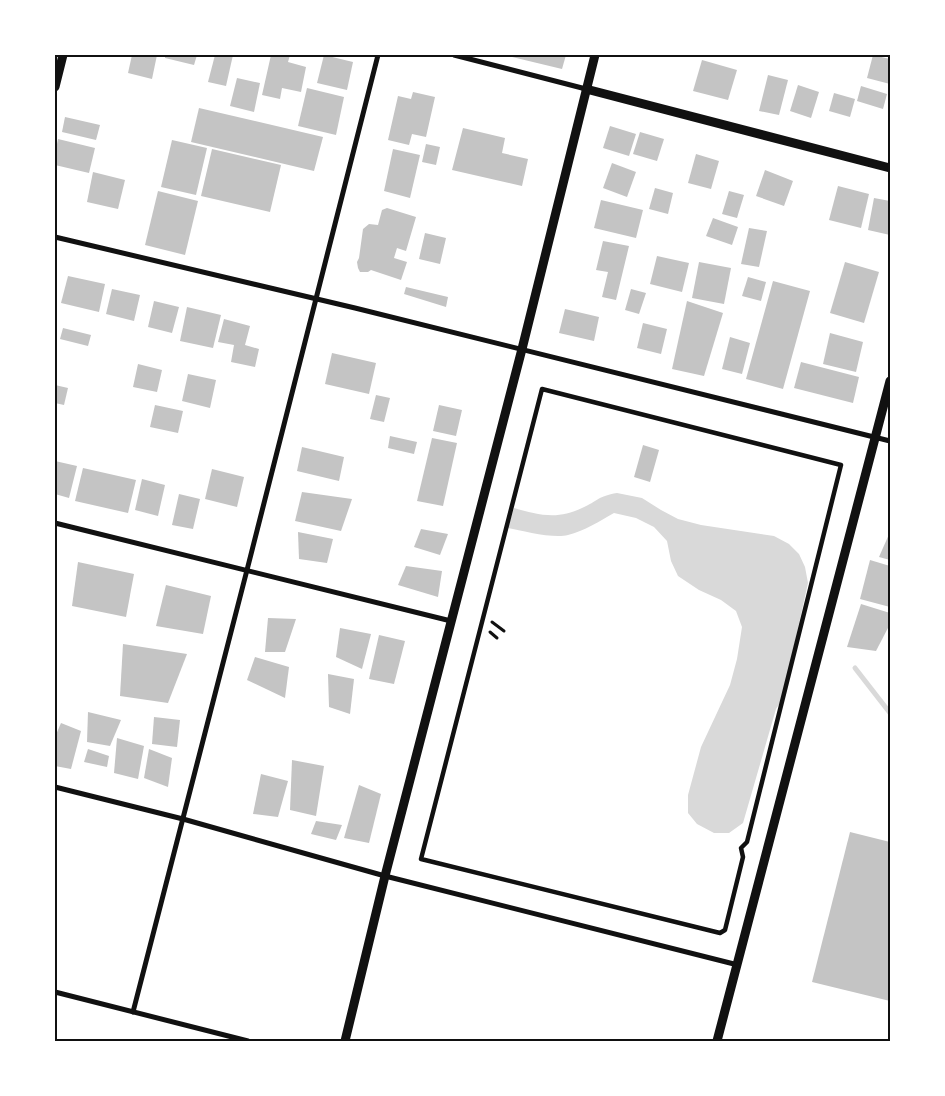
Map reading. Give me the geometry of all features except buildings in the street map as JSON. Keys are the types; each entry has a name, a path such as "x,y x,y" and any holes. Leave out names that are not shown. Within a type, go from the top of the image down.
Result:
{"street":[{"path":"55,87 63,55"},
{"path":"133,1012 378,55"},
{"path":"454,55 890,168"},
{"path":"345,1041 385,876 522,349 595,55"},
{"path":"55,237 522,349 890,441"},
{"path":"717,1041 890,382"},
{"path":"542,389 841,465 748,842 741,848 743,856 724,930 720,933 420,859 542,389"},
{"path":"55,523 451,621"},
{"path":"55,787 183,819 385,876 738,965"},
{"path":"55,992 248,1041"}],"shaded area":[{"path":"617,493 642,498 678,519 701,525 774,536 789,544 799,554 805,567 808,583 782,700 776,709 743,823 729,833 714,833 697,824 688,813 688,795 701,747 730,685 737,659 742,627 736,611 721,600 699,590 678,576 671,561 667,541 654,527 636,518 614,513 586,528 562,536 538,534 508,528 514,508 548,515 565,514 582,508 602,497"}],"waterway":[{"path":"855,668 890,713"}]}
